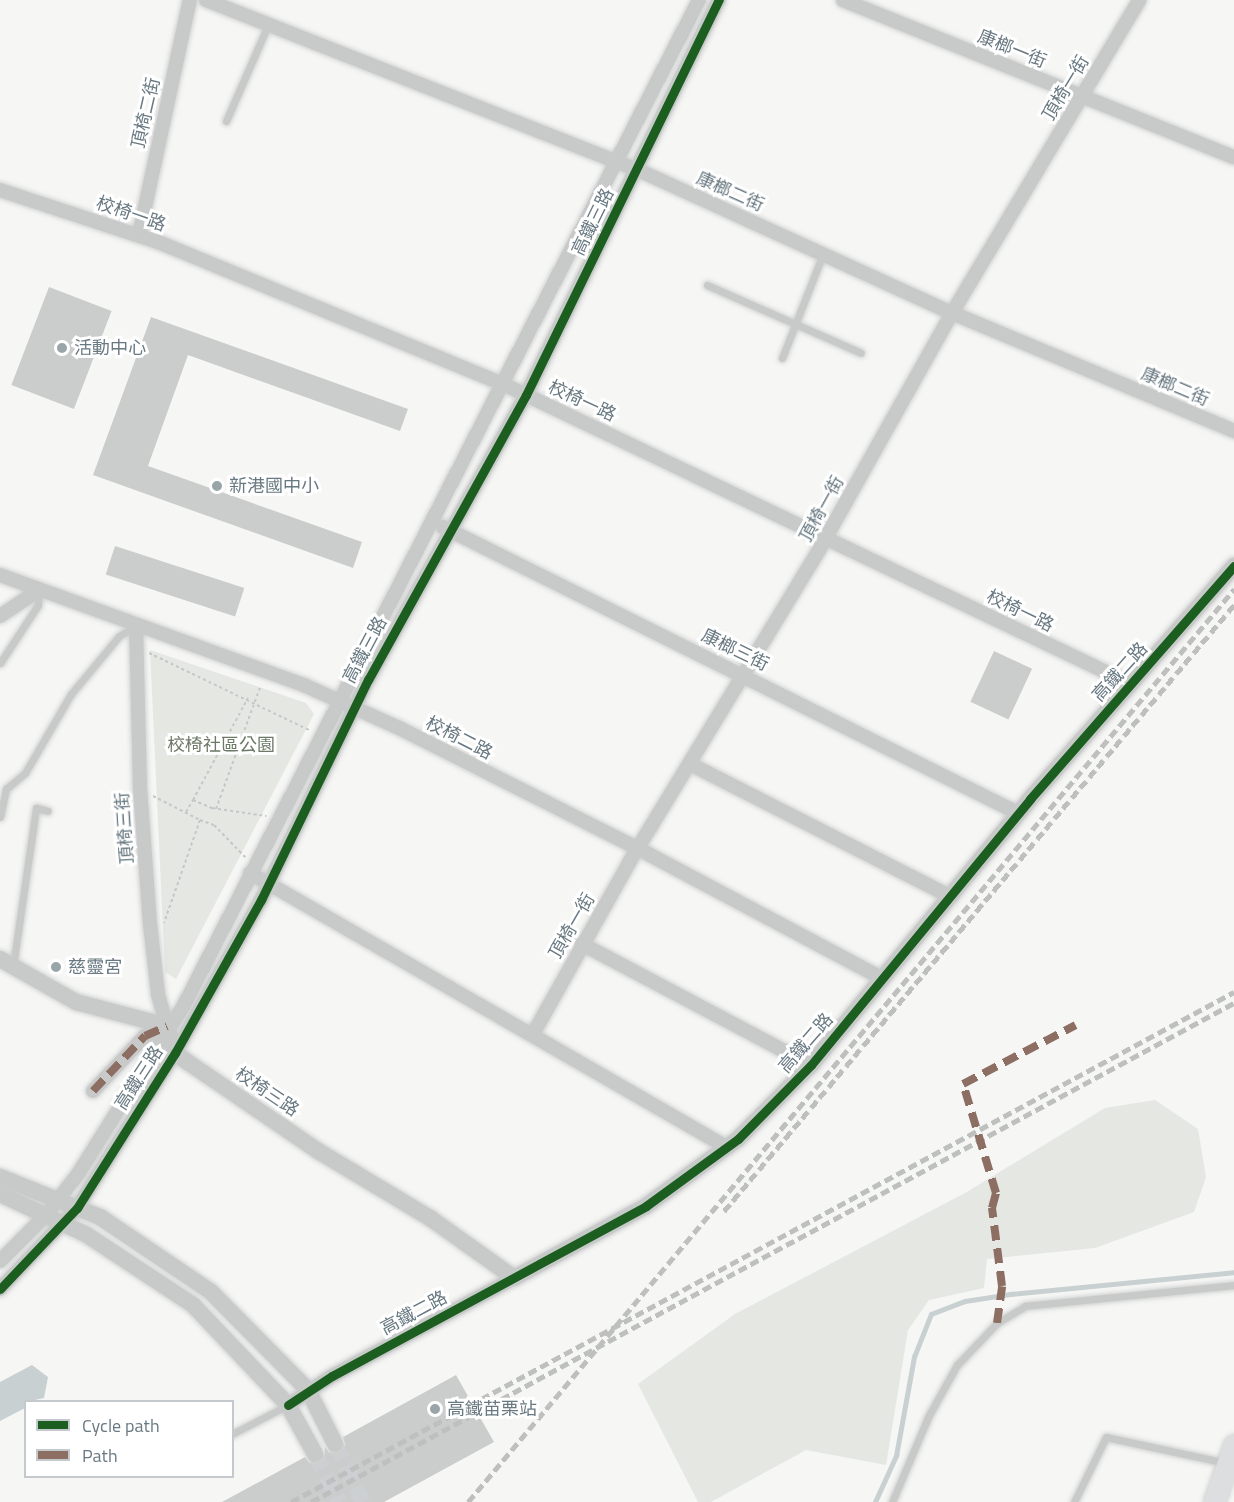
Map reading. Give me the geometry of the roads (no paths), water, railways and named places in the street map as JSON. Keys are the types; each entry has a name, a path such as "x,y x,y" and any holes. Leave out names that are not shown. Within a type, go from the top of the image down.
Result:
{"main road":[{"path":"1214,1502 1232,1458"}],"street":[{"name":"頂椅二街","path":"139,235 190,0"},
{"name":"康榔二街","path":"206,0 638,170 952,313 1234,431"},
{"name":"高鐵三路","path":"0,1261 46,1215 58,1199 156,1054 167,1026 184,1005 699,0"},
{"name":"高鐵三路","path":"0,1289 77,1208 175,1053 269,885 353,709 449,530 526,395 638,170 719,0"},
{"name":"康榔一街","path":"843,0 1234,157"},
{"name":"頂椅一街","path":"533,1034 582,944 828,536 952,313 1139,0"},
{"name":"校椅一路","path":"0,190 139,235 503,384 828,536 1131,684"},
{"name":"康榔三街","path":"433,522 744,674 1018,813"},
{"name":"高鐵二路","path":"288,1405 308,1390 646,1206 728,1148 811,1065 1018,813 1234,566"},
{"name":"校椅二路","path":"0,575 135,626 306,686 338,704 399,728 639,849 881,978"},
{"path":"0,616 39,590"},
{"name":"頂椅三街","path":"135,626 140,788 150,924 158,994 167,1026"},
{"path":"692,765 951,897"},
{"path":"250,873 728,1148"},
{"path":"582,944 811,1065"},
{"path":"6,962 76,1002 167,1026"},
{"path":"167,1026 175,1053"},
{"path":"93,1090 145,1036 167,1026"},
{"name":"校椅三路","path":"175,1053 318,1151 430,1218 514,1278"},
{"path":"0,1177 100,1217 211,1292 308,1390 335,1444"},
{"path":"0,1194 87,1235 193,1305 288,1405 315,1454"}],"lane":[{"path":"226,121 268,25"},
{"path":"782,358 823,254"},
{"path":"707,285 861,352"},
{"path":"0,663 38,605 39,590"},
{"path":"0,817 6,789 25,773 71,694 119,636 135,626"},
{"path":"6,962 36,808 48,811"},
{"path":"892,1502 928,1417 957,1365 997,1323 1025,1306 1234,1285"},
{"path":"234,1433 288,1405"},
{"path":"1074,1502 1106,1437 1232,1458"}],"waterway":[{"path":"875,1502 896,1456 914,1357 931,1314 965,1301 1011,1294 1234,1272"}],"tunnel":[{"path":"335,1444 363,1502"},
{"path":"315,1454 339,1502"}],"railway":[{"path":"468,1502 1234,589"},
{"path":"724,1211 1234,605"},
{"path":"291,1502 1234,992"},
{"path":"311,1502 1234,1003"}],"place":[{"name":"活動中心","path":"62,348"},
{"name":"新港國中小","path":"217,486"},
{"name":"慈靈宮","path":"56,967"},
{"name":"高鐵苗栗站","path":"435,1409"}],"park label":[{"name":"校椅社區公園","path":"221,745"}]}
